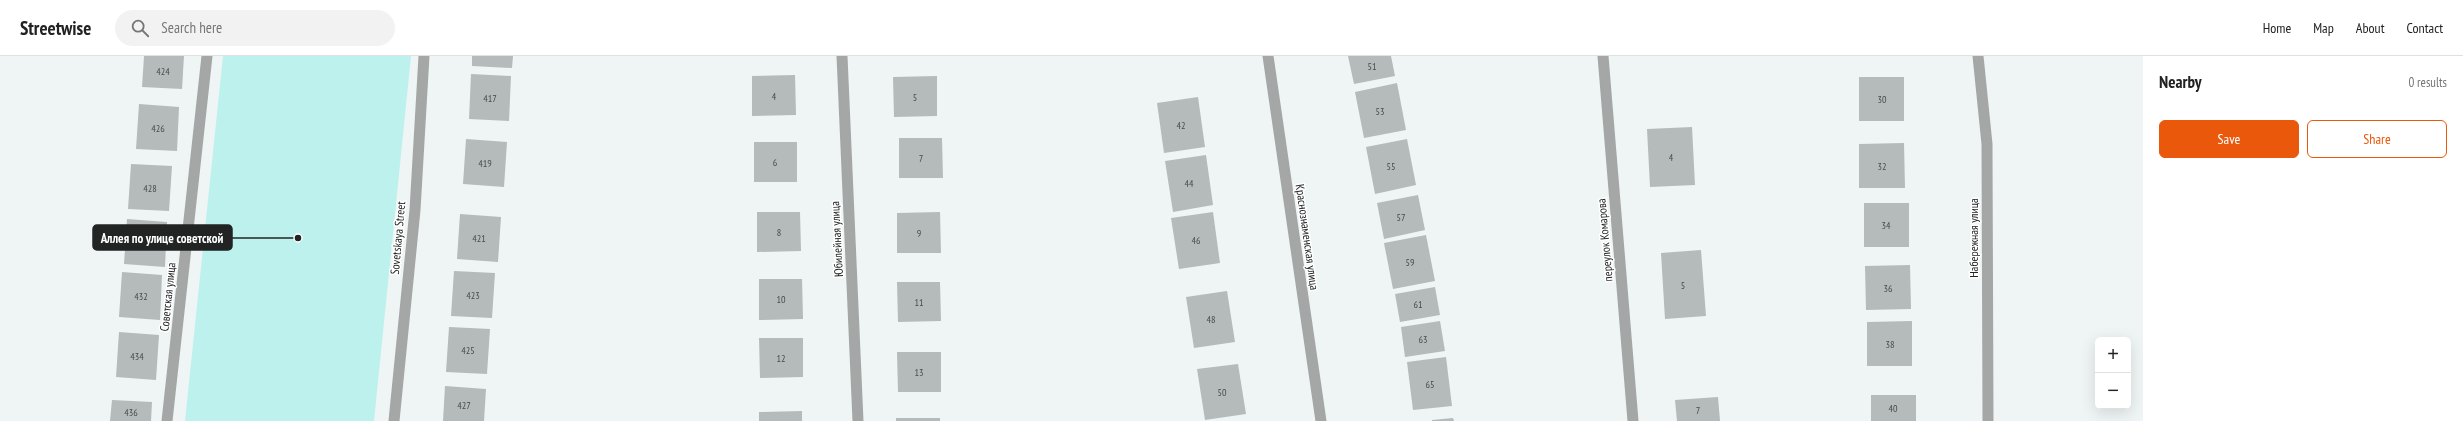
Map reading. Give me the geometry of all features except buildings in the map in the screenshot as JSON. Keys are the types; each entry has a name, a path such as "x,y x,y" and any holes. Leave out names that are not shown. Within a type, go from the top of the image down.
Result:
{"street":[{"name":"Советская улица","path":"167,421 207,56"},
{"name":"Sovetskaya Street","path":"394,421 414,210 424,56"},
{"name":"Юбилейная улица","path":"842,56 858,421"},
{"name":"Краснознаменская улица","path":"1268,56 1321,421"},
{"name":"переулок Комарова","path":"1603,56 1633,421"},
{"name":"Набережная улица","path":"1978,56 1987,144 1988,421"}],"shaded area":[{"path":"223,56 411,56 374,421 185,421"}],"place":[{"name":"Аллея по улице советской","path":"298,238"}]}
